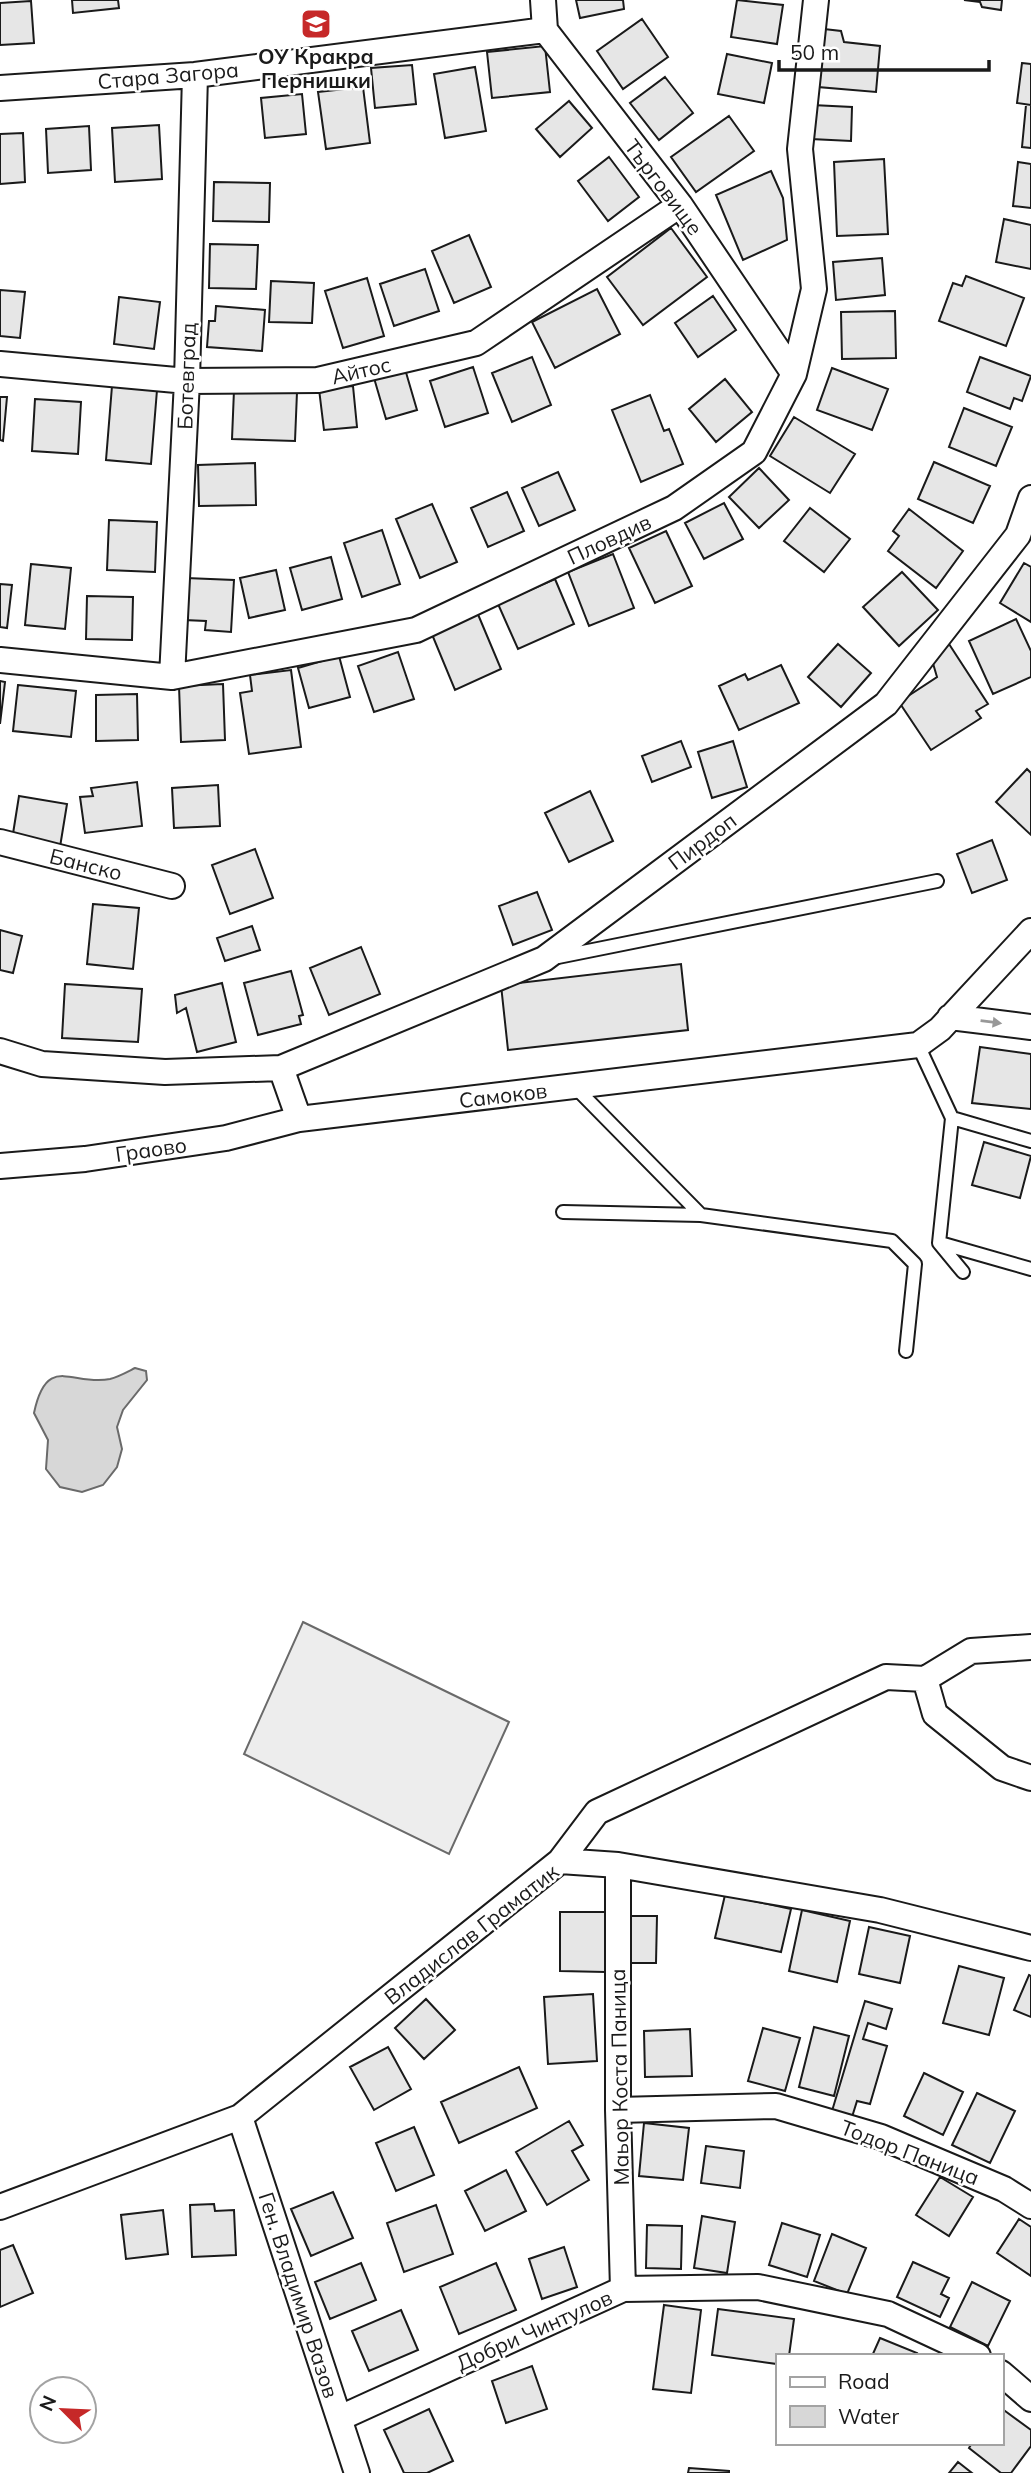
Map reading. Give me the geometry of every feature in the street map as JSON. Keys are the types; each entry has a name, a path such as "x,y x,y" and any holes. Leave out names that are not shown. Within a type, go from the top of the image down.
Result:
{"street":[{"path":"543,0 545,30"},
{"name":"Пловдив","path":"0,660 172,677 416,630 674,508 754,452 794,374 814,289 800,149 816,0"},
{"name":"Стара Загора","path":"0,88 195,75 545,30"},
{"name":"Търговище","path":"545,30 680,205 794,374"},
{"name":"Ботевград","path":"172,677 187,381 195,75"},
{"name":"Айтос","path":"0,364 187,381 318,380 476,343 680,205"},
{"name":"Пирдоп","path":"281,1068 544,959 886,704 1018,535 1031,498"},
{"name":"Банско","path":"0,842 172,886"},
{"path":"918,1045 940,1028 1031,931"},
{"path":"950,1017 1031,1027"},
{"name":"Самоков","path":"299,1119 918,1045"},
{"path":"0,1051 42,1064 165,1072 281,1068 299,1119"},
{"name":"Граово","path":"0,1166 85,1158 226,1138 299,1119"},
{"path":"561,1861 597,1812 886,1676 925,1679 971,1651 1031,1647"},
{"path":"925,1679 935,1714 1002,1768 1031,1778"},
{"name":"Владислав Граматик","path":"0,2207 240,2117 561,1861 618,1865 880,1910 1031,1948"},
{"name":"Маьор Коста Паница","path":"618,1865 618,2110 623,2289"},
{"name":"Тодор Паница","path":"618,2110 776,2106 881,2137 1004,2189 1031,2206"},
{"name":"Ген. Владимир Вазов","path":"240,2117 357,2473"},
{"name":"Добри Чинтулов","path":"340,2418 623,2289 758,2287 888,2314 974,2354"},
{"path":"1003,2375 1031,2399"}],"lane":[{"path":"544,959 937,881"},
{"path":"918,1045 952,1118 939,1243 963,1272"},
{"path":"574,1086 701,1215"},
{"path":"952,1118 1031,1141"},
{"path":"563,1212 701,1215 892,1241 915,1264 906,1351"},
{"path":"939,1243 1031,1269"}],"shaded area":[{"path":"303,1622 509,1722 449,1854 244,1754"}],"water":[{"path":"135,1368 146,1371 147,1380 123,1410 117,1427 122,1449 117,1467 103,1485 82,1492 60,1487 46,1469 48,1440 34,1413 39,1394 46,1383 54,1378 63,1376 110,1379"}],"building":[{"path":"72,0 118,0 119,8 73,13"},
{"path":"576,0 623,0 624,9 580,18"},
{"path":"737,0 783,5 777,44 731,37"},
{"path":"964,0 1002,0 1001,10 982,7 980,2"},
{"path":"31,1 34,43 0,45 0,3"},
{"path":"642,19 668,57 623,89 597,51"},
{"path":"824,29 841,31 844,42 880,46 876,92 818,87"},
{"path":"545,46 550,92 492,98 487,52"},
{"path":"727,54 772,63 764,103 718,94"},
{"path":"1022,63 1031,64 1031,105 1017,103"},
{"path":"412,65 416,104 375,108 371,68"},
{"path":"475,67 486,131 445,138 434,74"},
{"path":"665,77 693,113 659,140 630,103"},
{"path":"363,87 370,143 326,149 318,92"},
{"path":"302,94 306,134 265,138 261,98"},
{"path":"569,101 592,128 560,157 536,129"},
{"path":"812,105 852,107 851,141 811,139"},
{"path":"1026,105 1031,105 1031,148 1022,147"},
{"path":"729,116 754,151 696,192 671,157"},
{"path":"159,125 162,179 115,182 112,128"},
{"path":"89,126 91,170 48,173 46,129"},
{"path":"23,133 25,182 0,184 0,134"},
{"path":"609,157 639,197 608,221 578,181"},
{"path":"884,159 888,234 837,236 834,162"},
{"path":"1018,162 1031,164 1031,208 1013,206"},
{"path":"771,171 783,198 787,240 743,260 716,195"},
{"path":"214,182 270,183 269,222 213,221"},
{"path":"1004,219 1031,225 1031,269 996,262"},
{"path":"671,228 707,277 643,325 607,277"},
{"path":"469,235 491,287 454,303 432,251"},
{"path":"210,244 258,245 256,289 209,288"},
{"path":"882,258 885,295 836,300 833,262"},
{"path":"425,269 439,311 394,326 380,284"},
{"path":"966,276 1024,298 1006,346 939,321 953,283 962,286"},
{"path":"367,278 384,336 343,348 325,291"},
{"path":"271,281 314,283 312,323 269,322"},
{"path":"597,289 620,334 555,368 532,322"},
{"path":"0,290 25,292 20,338 0,336"},
{"path":"713,296 736,330 698,357 675,323"},
{"path":"119,297 160,302 154,349 114,344"},
{"path":"216,306 265,310 262,351 207,347 209,321 215,321"},
{"path":"895,311 896,358 842,359 841,312"},
{"path":"532,357 551,405 512,422 492,373"},
{"path":"980,357 1031,376 1022,401 1014,398 1010,409 967,392"},
{"path":"473,367 488,413 445,427 430,381"},
{"path":"832,368 888,389 872,430 817,410"},
{"path":"405,369 417,410 386,419 374,378"},
{"path":"725,379 752,412 716,442 689,409"},
{"path":"112,386 157,390 151,464 106,460"},
{"path":"353,386 357,427 324,430 319,389"},
{"path":"234,390 297,392 295,441 232,439"},
{"path":"650,395 664,431 669,429 683,464 641,482 612,410"},
{"path":"0,397 7,397 3,441 0,440"},
{"path":"35,399 81,402 78,454 32,451"},
{"path":"964,408 1012,427 996,466 949,447"},
{"path":"794,417 855,454 830,493 770,456"},
{"path":"934,462 990,486 973,523 918,499"},
{"path":"255,463 256,505 199,506 198,465"},
{"path":"759,468 789,500 759,528 729,497"},
{"path":"558,472 575,510 539,526 522,488"},
{"path":"507,492 524,531 488,547 471,508"},
{"path":"724,503 743,539 704,559 685,523"},
{"path":"432,504 457,562 420,578 396,519"},
{"path":"810,508 850,539 824,572 784,541"},
{"path":"909,509 963,551 936,588 888,551 899,536 893,531"},
{"path":"109,520 157,522 155,572 107,570"},
{"path":"382,530 400,584 362,597 344,543"},
{"path":"666,531 692,586 655,603 629,548"},
{"path":"613,554 634,608 589,626 568,572"},
{"path":"331,557 342,599 302,610 290,568"},
{"path":"1024,563 1031,567 1031,622 1000,603"},
{"path":"31,564 71,568 65,629 25,625"},
{"path":"276,570 285,610 249,618 240,578"},
{"path":"902,572 938,610 899,646 863,607"},
{"path":"186,578 234,580 231,632 205,630 206,621 184,620"},
{"path":"555,579 574,624 518,649 498,604"},
{"path":"0,584 12,585 7,628 0,627"},
{"path":"87,596 133,597 132,640 86,639"},
{"path":"477,612 501,669 455,690 431,632"},
{"path":"1016,619 1031,651 1031,677 993,694 969,641"},
{"path":"838,644 871,673 841,707 808,677"},
{"path":"949,644 988,704 976,711 981,718 931,750 899,702 937,677 932,660"},
{"path":"398,652 414,699 374,712 358,666"},
{"path":"339,656 350,697 309,708 298,668"},
{"path":"781,665 799,703 739,730 719,686 745,674 748,680"},
{"path":"291,670 301,747 249,754 240,693 252,691 250,675"},
{"path":"0,681 5,682 0,724"},
{"path":"223,684 225,740 181,742 179,686"},
{"path":"18,685 76,691 71,737 13,731"},
{"path":"137,694 138,740 96,741 96,695"},
{"path":"681,741 691,767 652,782 642,756"},
{"path":"733,741 747,787 712,798 698,752"},
{"path":"1027,769 1031,773 1031,835 996,802"},
{"path":"137,782 142,826 85,833 80,797 93,796 91,788"},
{"path":"218,785 220,826 174,828 172,788"},
{"path":"590,791 613,841 569,862 545,813"},
{"path":"19,796 67,804 60,847 12,840"},
{"path":"992,840 1007,880 972,893 957,854"},
{"path":"255,849 273,898 230,914 212,865"},
{"path":"537,892 552,930 513,945 499,906"},
{"path":"93,904 139,908 133,969 87,964"},
{"path":"252,926 260,950 225,961 217,938"},
{"path":"0,930 22,936 13,973 0,970"},
{"path":"361,947 380,994 329,1015 310,968"},
{"path":"681,964 688,1030 508,1050 501,985"},
{"path":"291,971 303,1015 299,1016 301,1024 258,1035 244,983"},
{"path":"222,983 236,1042 197,1052 186,1008 177,1013 175,995"},
{"path":"65,984 142,989 138,1042 62,1038"},
{"path":"980,1047 1031,1054 1031,1109 972,1103"},
{"path":"984,1142 1031,1156 1020,1198 972,1185"},
{"path":"725,1895 791,1909 781,1952 715,1938"},
{"path":"802,1910 850,1921 837,1982 789,1971"},
{"path":"560,1912 606,1912 605,1972 560,1971"},
{"path":"630,1916 657,1916 656,1963 629,1963"},
{"path":"869,1927 910,1936 900,1983 859,1974"},
{"path":"959,1966 1004,1978 989,2035 943,2023"},
{"path":"1029,1975 1031,1976 1031,2017 1014,2010"},
{"path":"593,1994 597,2061 548,2064 544,1997"},
{"path":"426,1999 455,2030 424,2059 395,2028"},
{"path":"865,2001 892,2009 886,2029 868,2023 863,2039 887,2046 870,2104 857,2101 852,2117 832,2111"},
{"path":"814,2027 849,2036 834,2096 799,2087"},
{"path":"763,2028 800,2038 785,2091 748,2081"},
{"path":"690,2029 692,2076 645,2077 644,2031"},
{"path":"388,2047 411,2089 374,2110 350,2067"},
{"path":"519,2067 537,2108 459,2143 441,2102"},
{"path":"924,2073 963,2092 943,2135 904,2116"},
{"path":"977,2093 1015,2111 990,2163 952,2145"},
{"path":"569,2121 583,2145 572,2151 589,2180 547,2205 516,2152"},
{"path":"644,2123 689,2128 683,2180 639,2176"},
{"path":"414,2127 434,2175 396,2191 376,2143"},
{"path":"706,2146 744,2151 740,2188 701,2183"},
{"path":"506,2170 526,2211 485,2231 465,2191"},
{"path":"940,2177 973,2197 949,2236 916,2215"},
{"path":"333,2192 353,2238 311,2256 291,2209"},
{"path":"214,2204 215,2211 234,2210 236,2255 192,2257 190,2205"},
{"path":"436,2205 453,2254 404,2272 387,2223"},
{"path":"163,2210 168,2254 126,2259 121,2215"},
{"path":"702,2216 735,2222 727,2273 694,2268"},
{"path":"1019,2219 1031,2227 1031,2276 997,2253"},
{"path":"782,2223 820,2235 807,2277 769,2265"},
{"path":"647,2225 682,2226 681,2269 646,2268"},
{"path":"832,2234 866,2248 847,2294 814,2281"},
{"path":"13,2245 33,2293 0,2307 0,2250"},
{"path":"564,2247 577,2287 542,2299 529,2259"},
{"path":"913,2262 949,2278 941,2294 949,2298 940,2317 897,2297"},
{"path":"361,2263 376,2300 330,2319 315,2282"},
{"path":"496,2263 516,2310 459,2334 440,2287"},
{"path":"972,2282 1010,2301 988,2346 950,2327"},
{"path":"664,2305 701,2310 691,2393 653,2389"},
{"path":"718,2309 794,2319 789,2354 776,2354 776,2364 712,2355"},
{"path":"401,2310 418,2350 369,2371 352,2331"},
{"path":"880,2338 917,2353 917,2354 873,2354"},
{"path":"532,2366 547,2409 506,2423 492,2381"},
{"path":"429,2409 453,2461 427,2473 404,2473 384,2430"},
{"path":"1003,2409 1031,2430 1031,2446 1011,2473 1001,2473 969,2448 971,2445 1003,2445"},
{"path":"958,2462 972,2473 949,2473"},
{"path":"689,2468 729,2471 729,2473 688,2473"}],"place":[{"name":"ОУ Кракра Пернишки","path":"316,24"}]}
